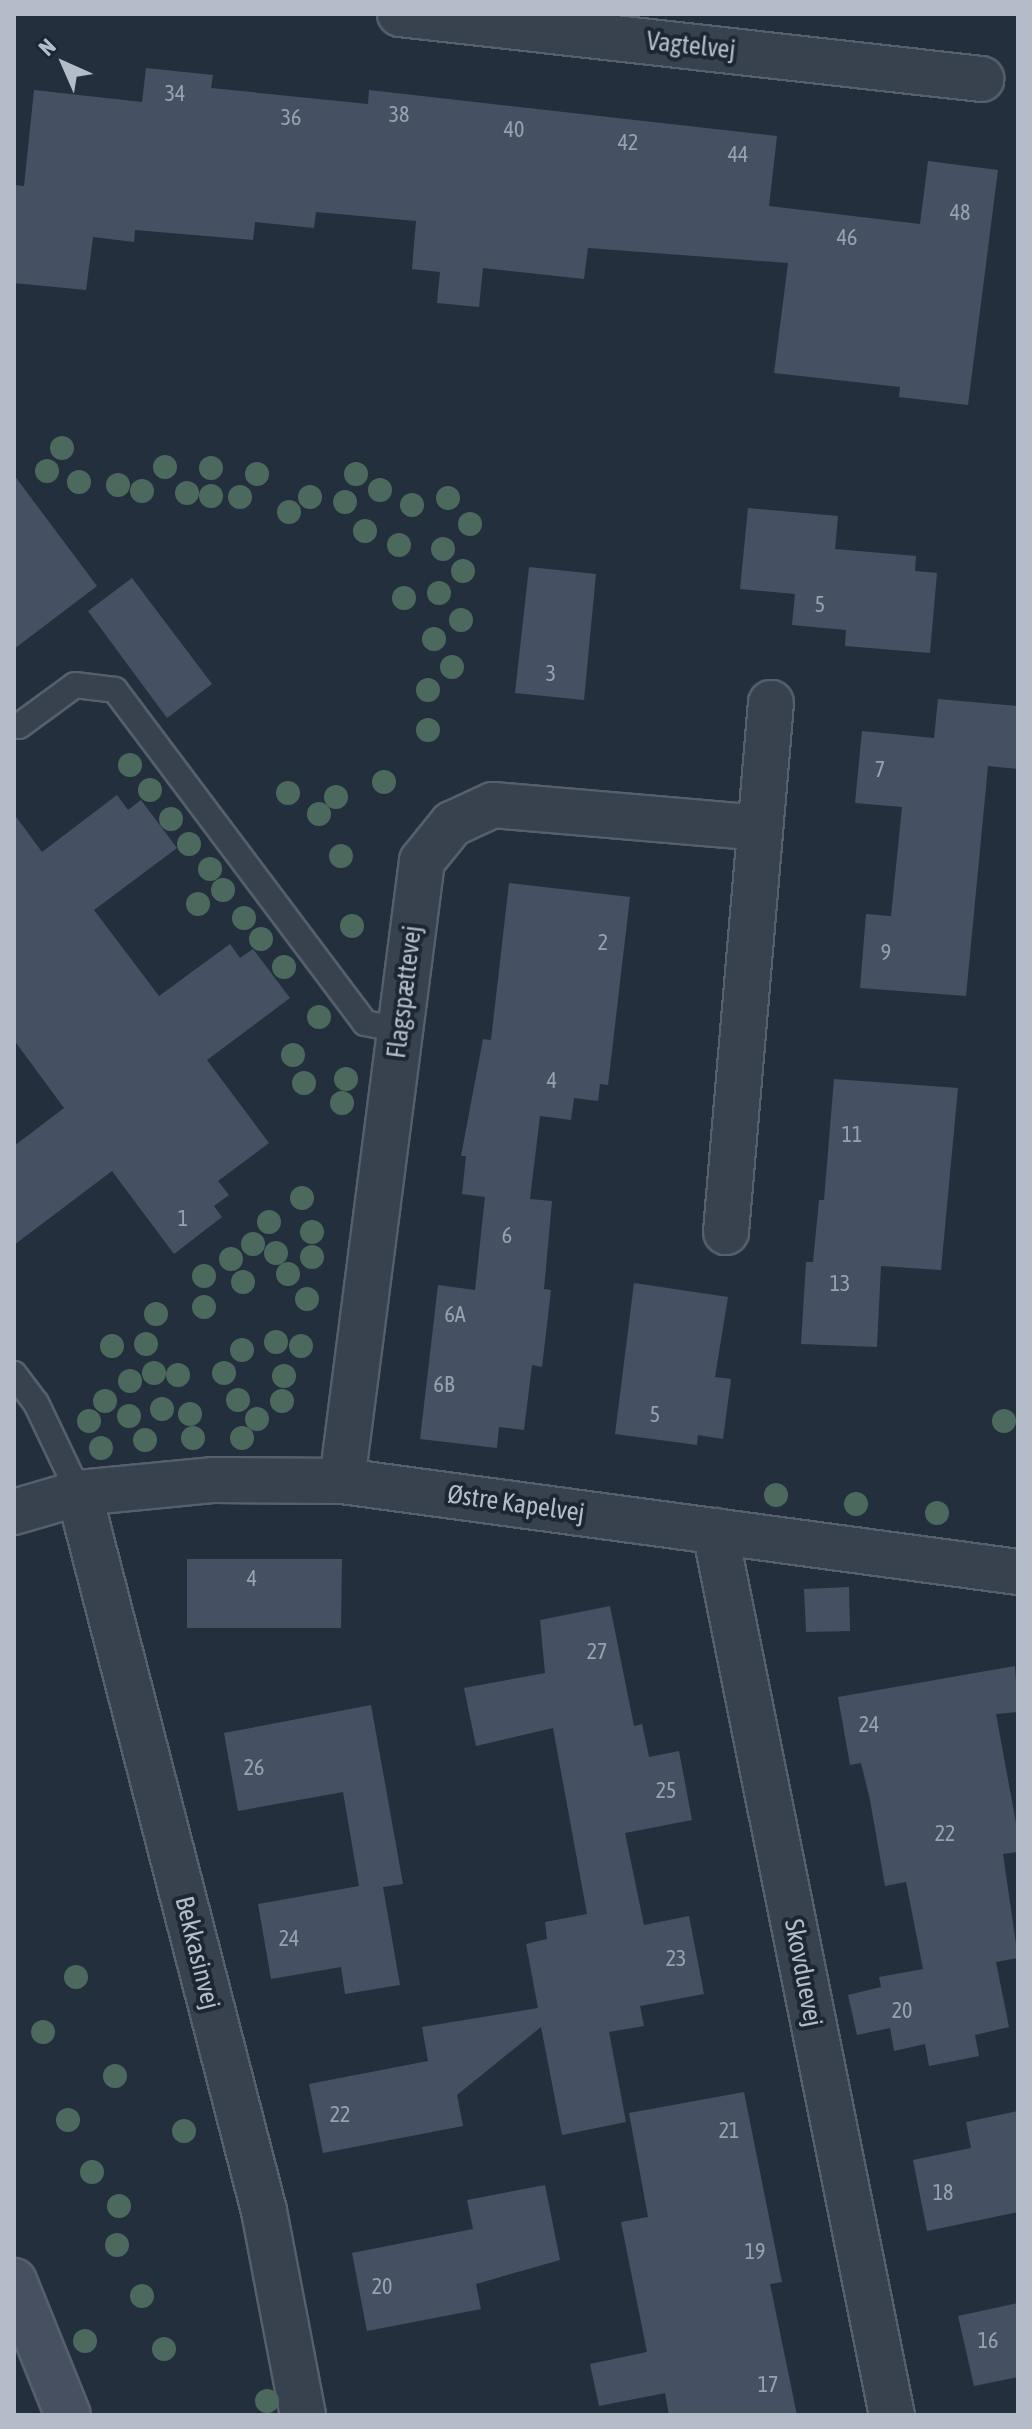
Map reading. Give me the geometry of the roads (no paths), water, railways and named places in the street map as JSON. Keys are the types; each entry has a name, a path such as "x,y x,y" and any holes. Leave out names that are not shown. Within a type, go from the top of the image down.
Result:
{"street":[{"name":"Vagtelvej","path":"400,14 981,79"},
{"path":"726,1232 771,703"},
{"name":"Flagspættevej","path":"342,1481 422,861 452,824 493,805 760,828"},
{"name":"Østre Kapelvej","path":"14,1512 79,1493 214,1480 342,1481 1018,1572"},
{"name":"Bekkasinvej","path":"79,1493 264,2211 303,2415"},
{"name":"Skovduevej","path":"715,1531 892,2415"},
{"path":"14,2281 68,2415"}],"lane":[{"path":"19,726 75,685 115,690 365,1023 400,1030"},
{"path":"14,1374 36,1403 79,1493"}]}
